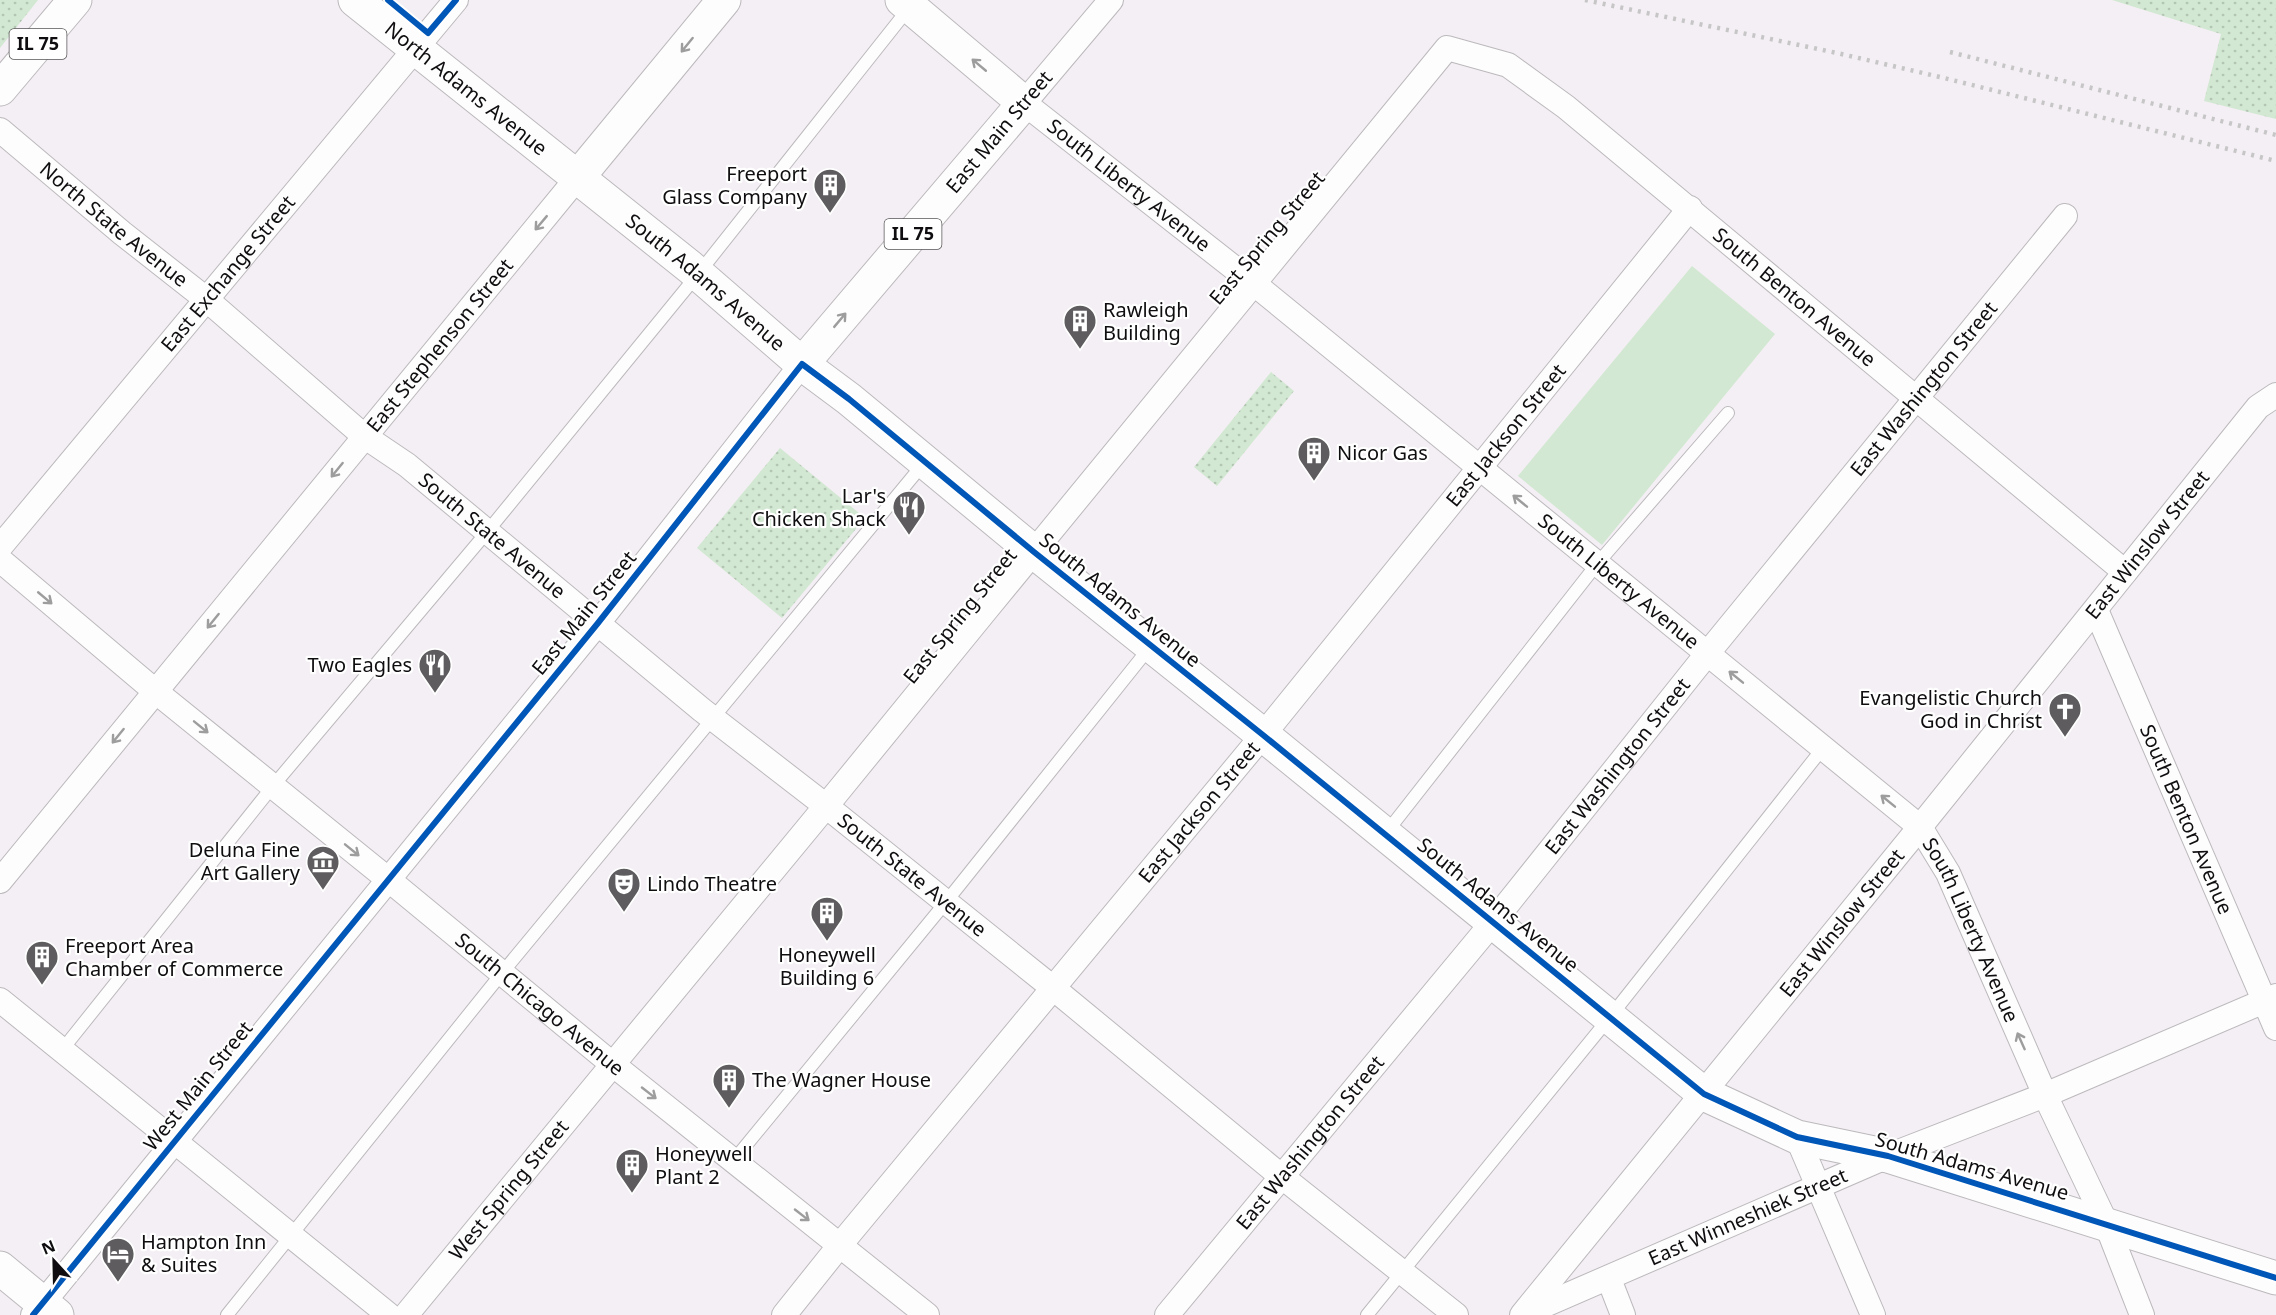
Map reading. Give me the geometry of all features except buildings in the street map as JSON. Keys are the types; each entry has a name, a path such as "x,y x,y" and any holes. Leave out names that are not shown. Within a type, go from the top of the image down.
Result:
{"street":[{"name":"IL 75","path":"0,89 75,0"},
{"name":"North Adams Avenue","path":"355,0 578,177"},
{"name":"East Exchange Street","path":"0,547 456,0"},
{"name":"East Stephenson Street","path":"0,881 724,0"},
{"name":"East Main Street","path":"389,880 598,623 802,364 1111,0"},
{"name":"South Liberty Avenue","path":"906,3 1024,103 1251,282 1920,827 1948,873 2045,1095 2106,1223 2142,1315"},
{"name":"South Benton Avenue","path":"1447,48 1508,65 1566,107 2125,572"},
{"name":"East Spring Street","path":"611,1063 826,806 1251,282 1447,48"},
{"name":"North State Avenue","path":"0,130 122,233 206,299 364,436"},
{"name":"South Adams Avenue","path":"578,177 698,274 802,364 849,399 1034,552 1704,1094 1797,1137 1888,1156 2276,1278"},
{"name":"East Jackson Street","path":"784,1315 1263,735 1690,208"},
{"name":"East Washington Street","path":"1167,1315 1493,922 1707,654 2065,216"},
{"name":"East Winslow Street","path":"1522,1315 1704,1094 2258,407 2276,395"},
{"name":"South State Avenue","path":"364,436 406,465 712,717 1053,988 1281,1176 1456,1315"},
{"name":"South Chicago Avenue","path":"0,560 155,690 611,1063 927,1315"},
{"name":"South Benton Avenue","path":"2096,610 2270,998 2276,1028"},
{"name":"West Main Street","path":"44,1311 174,1141 389,880"},
{"name":"East Winneshiek Street","path":"1522,1315 1888,1156 2045,1095 2270,998"},
{"path":"0,1000 389,1315"},
{"name":"West Spring Street","path":"406,1315 611,1063"},
{"path":"1797,1137 1873,1315"},
{"path":"0,1268 44,1311"},
{"path":"1609,1279 1623,1315"}],"lane":[{"path":"62,1050 273,786 487,532 698,274 906,3"},
{"path":"1385,834 1597,564 1728,414"},
{"path":"227,1315 502,973 924,462"},
{"path":"734,1160 946,902 1151,646"},
{"path":"1367,1315 1610,1017 1823,748"}],"green space":[{"path":"0,0 38,0 0,48"},
{"path":"2112,0 2276,0 2276,119 2204,101 2221,34"},
{"path":"1692,266 1775,334 1602,545 1518,476"},
{"path":"1271,372 1294,391 1217,486 1194,467"},
{"path":"780,448 865,518 782,618 697,548"}],"railway":[{"path":"1585,0 1837,53 2276,161"},
{"path":"1950,52 2276,135"}],"cycle path":[{"path":"388,0 428,33 456,0"},
{"path":"33,1315 598,623 802,364 849,399 1034,552 1704,1094 1797,1137 1888,1156 2276,1278"}],"place":[{"name":"Freeport Glass Company","path":"830,214"},
{"name":"Rawleigh Building","path":"1080,350"},
{"name":"Nicor Gas","path":"1314,482"},
{"name":"Lar's Chicken Shack","path":"909,536"},
{"name":"Two Eagles","path":"435,694"},
{"name":"Evangelistic Church God in Christ","path":"2065,738"},
{"name":"Deluna Fine Art Gallery","path":"323,891"},
{"name":"Lindo Theatre","path":"624,913"},
{"name":"Honeywell Building 6","path":"827,942"},
{"name":"Freeport Area Chamber of Commerce","path":"42,986"},
{"name":"The Wagner House","path":"729,1109"},
{"name":"Honeywell Plant 2","path":"632,1194"},
{"name":"Hampton Inn & Suites","path":"118,1283"}]}
